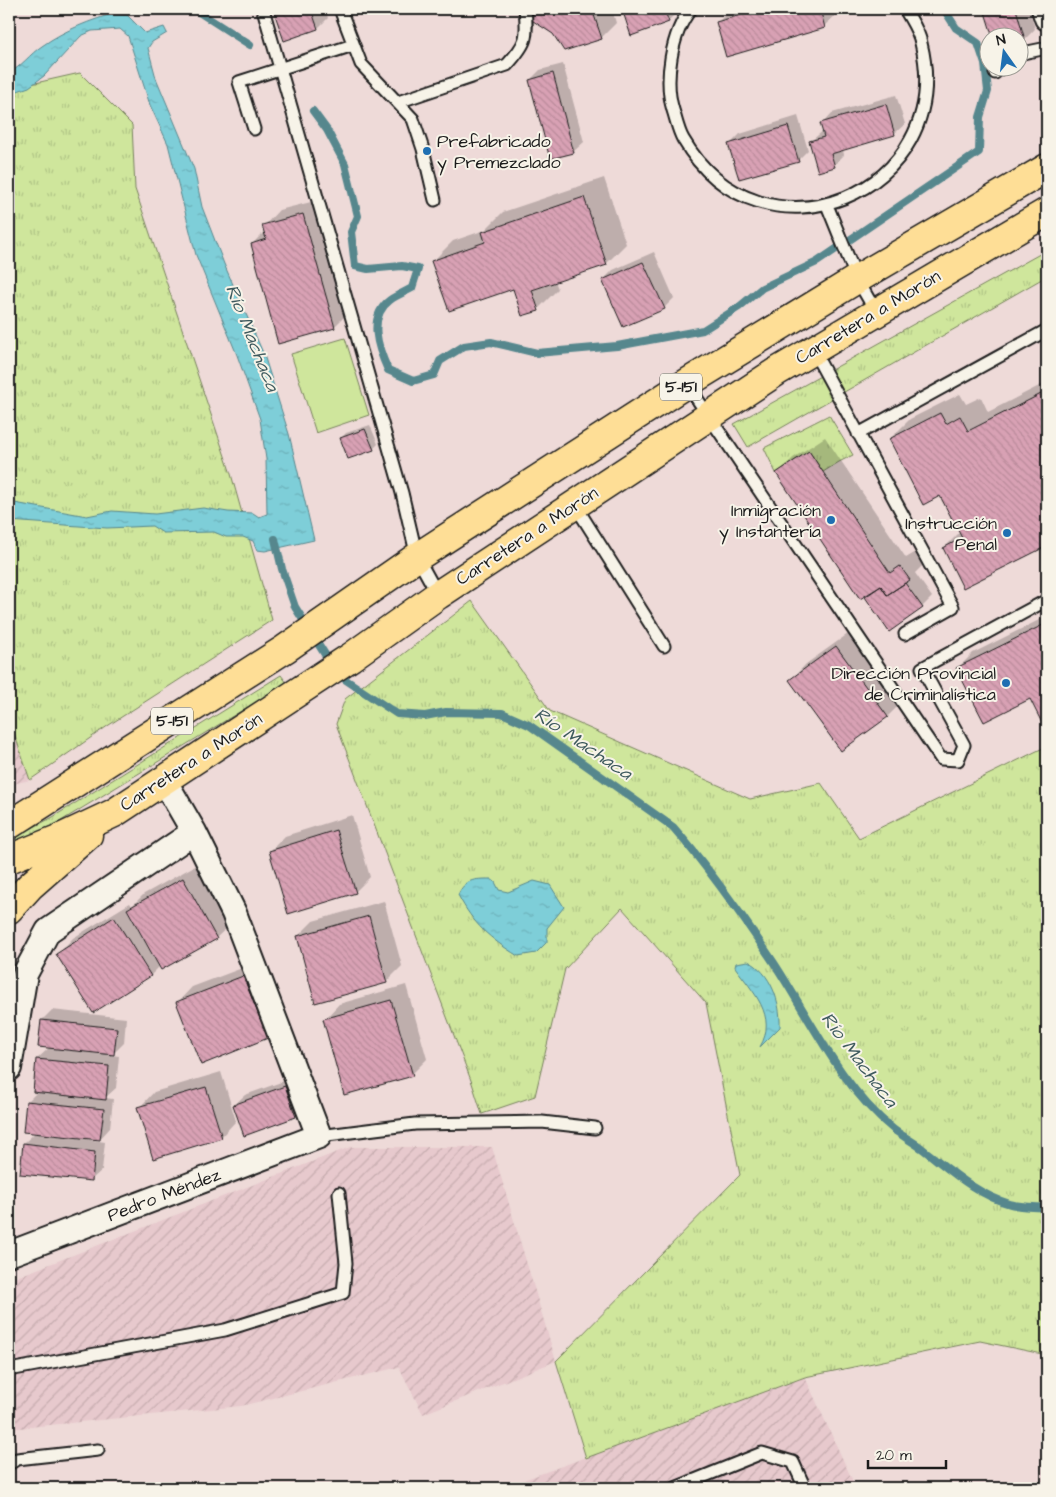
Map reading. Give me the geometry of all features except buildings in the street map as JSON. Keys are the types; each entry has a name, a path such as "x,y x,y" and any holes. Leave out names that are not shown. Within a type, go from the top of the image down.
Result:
{"main road":[{"name":"5-151","path":"9,825 59,791 285,648 417,557 687,383 852,267 1047,168"},
{"name":"Carretera a Morón","path":"9,859 63,837 114,813 351,657 438,595 709,416 813,350 1047,212"},
{"name":"5-151","path":"9,909 30,886 114,813"}],"street":[{"path":"1044,9 1047,18"},
{"path":"164,780 194,832 234,913 319,1136"},
{"path":"9,1068 25,974 48,931 194,832"},
{"name":"Pedro Méndez","path":"9,1254 319,1136"}],"lane":[{"path":"263,9 402,493 417,557 438,595"},
{"path":"340,9 361,64 413,119 423,149 435,200"},
{"path":"398,102 507,65 519,52 528,34 525,9"},
{"path":"690,9 686,14 671,54 670,97 682,138 707,172 742,196 784,207 827,205 866,189 897,161 918,124 927,83 921,41 905,9"},
{"path":"254,129 239,82 353,45"},
{"path":"1028,52 1047,48"},
{"path":"827,205 852,267 876,312"},
{"path":"858,434 1047,330"},
{"path":"813,350 953,607 905,634"},
{"path":"687,383 941,759 958,760 964,745 922,668 1047,600"},
{"path":"575,505 664,646"},
{"path":"319,1136 414,1124 542,1122 595,1128"},
{"path":"9,1370 225,1330 343,1293 346,1262 339,1193"},
{"path":"9,1464 17,1459 98,1450"},
{"path":"675,1488 762,1453 793,1462 805,1488"}],"shaded area":[{"path":"9,718 30,780 9,785"},
{"path":"350,1147 492,1147 556,1361 423,1414 399,1367 241,1406 9,1429 9,1280"},
{"path":"805,1377 856,1488 502,1488"}],"green space":[{"path":"80,73 132,125 135,189 231,474 272,620 109,725 30,780 9,718 9,89"},
{"path":"1047,250 1047,276 748,447 734,424"},
{"path":"345,338 369,415 316,433 291,354"},
{"path":"829,415 853,455 823,472 809,451 776,473 764,448"},
{"path":"472,601 550,711 750,799 821,783 859,838 1047,746 1047,1355 980,1341 805,1377 586,1458 556,1361 740,1175 706,1003 622,908 565,969 535,1096 482,1114 472,1083 336,724 345,699"},
{"path":"281,675 287,683 56,824 9,845 9,840 53,817"}],"water":[{"path":"117,12 127,15 145,33 164,27 167,33 152,42 148,48 156,78 194,169 202,207 224,264 264,355 289,434 314,540 265,551 257,550 253,541 243,537 226,537 214,532 163,533 152,526 107,528 9,521 9,502 87,516 112,511 155,514 203,508 253,513 259,517 267,514 266,459 260,419 237,355 196,255 168,144 150,105 128,36 120,29 92,31 81,36 44,76 29,87 9,94 9,73 38,49 69,30"},
{"path":"491,879 499,890 508,892 534,881 550,885 564,907 547,928 547,942 536,953 518,956 490,937 476,923 458,895 464,886 471,881"},
{"path":"748,961 756,966 768,980 779,1008 780,1027 760,1047 765,1036 765,1015 756,995 735,967 736,963"}],"waterway":[{"path":"194,9 250,45"},
{"path":"313,111 327,130 345,164 358,216 351,232 355,266 368,269 402,266 418,269 412,288 393,298 383,307 377,324 378,343 388,370 413,381 434,375 440,361 464,346 491,342 537,353 617,346 703,330 739,307 762,288 817,262 979,152 980,117 988,91 985,64 978,43 956,28 944,9"},
{"name":"Río Machaca","path":"275,539 282,569 295,607 331,664"},
{"name":"Río Machaca","path":"337,674 397,714 425,716 446,712 502,713 529,725 673,827 738,911 774,963 827,1051 842,1073 874,1112 893,1129 986,1195 1014,1205 1047,1208"}],"place":[{"name":"Prefabricado y Premezclado","path":"427,151"},
{"name":"Inmigración y Instantería","path":"831,520"},
{"name":"Instrucción Penal","path":"1007,533"},
{"name":"Dirección Provincial de Criminalística","path":"1006,683"}]}
